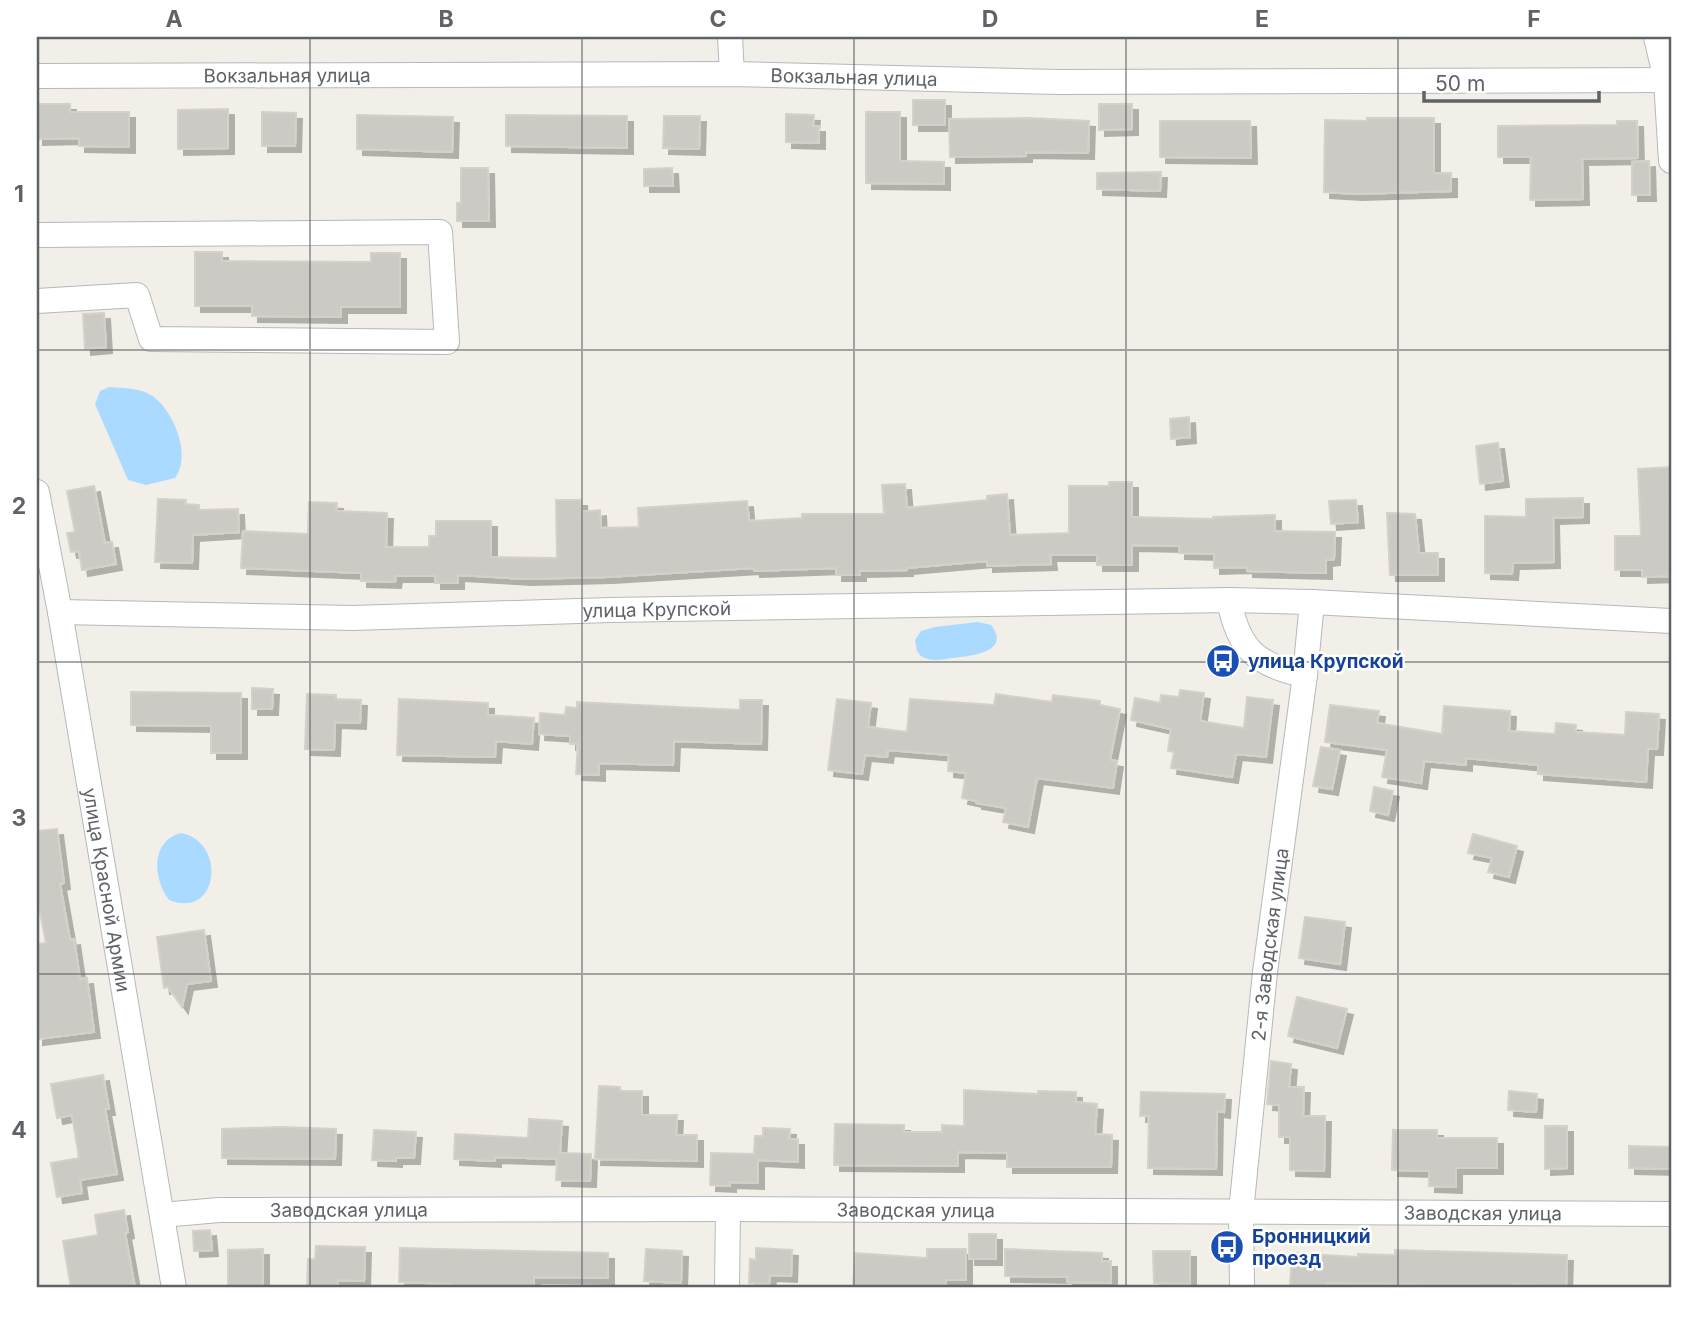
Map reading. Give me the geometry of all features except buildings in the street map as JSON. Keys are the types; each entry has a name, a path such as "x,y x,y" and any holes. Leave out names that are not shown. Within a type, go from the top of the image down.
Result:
{"street":[{"path":"730,37 732,74"},
{"path":"1656,37 1669,80 1671,160"},
{"name":"Вокзальная улица","path":"37,76 732,74 1060,82 1669,80"},
{"path":"37,235 440,232 447,342 151,339 137,295 37,300"},
{"name":"улица Красной Армии","path":"37,492 60,612 174,1288"},
{"path":"1229,600 1233,623 1245,644 1262,662 1285,671 1306,675"},
{"name":"улица Крупской","path":"60,612 353,618 610,610 1229,600 1671,621"},
{"name":"2-я Заводская улица","path":"1242,1288 1241,1212 1265,972 1306,675 1312,602"},
{"path":"727,1288 728,1209"},
{"name":"Заводская улица","path":"162,1215 219,1210 728,1209 1671,1214"}],"water":[{"path":"109,387 147,393 156,399 172,419 181,444 182,457 175,478 146,485 128,480 95,404 100,391"},
{"path":"978,622 991,625 996,634 993,647 987,651 935,660 923,657 917,651 915,640 921,631"},
{"path":"181,833 196,839 206,850 211,863 207,890 198,899 186,903 169,900 160,882 157,862 164,844"}],"place":[{"name":"улица Крупской","path":"1223,661"},
{"name":"Бронницкий проезд","path":"1227,1247"}]}
